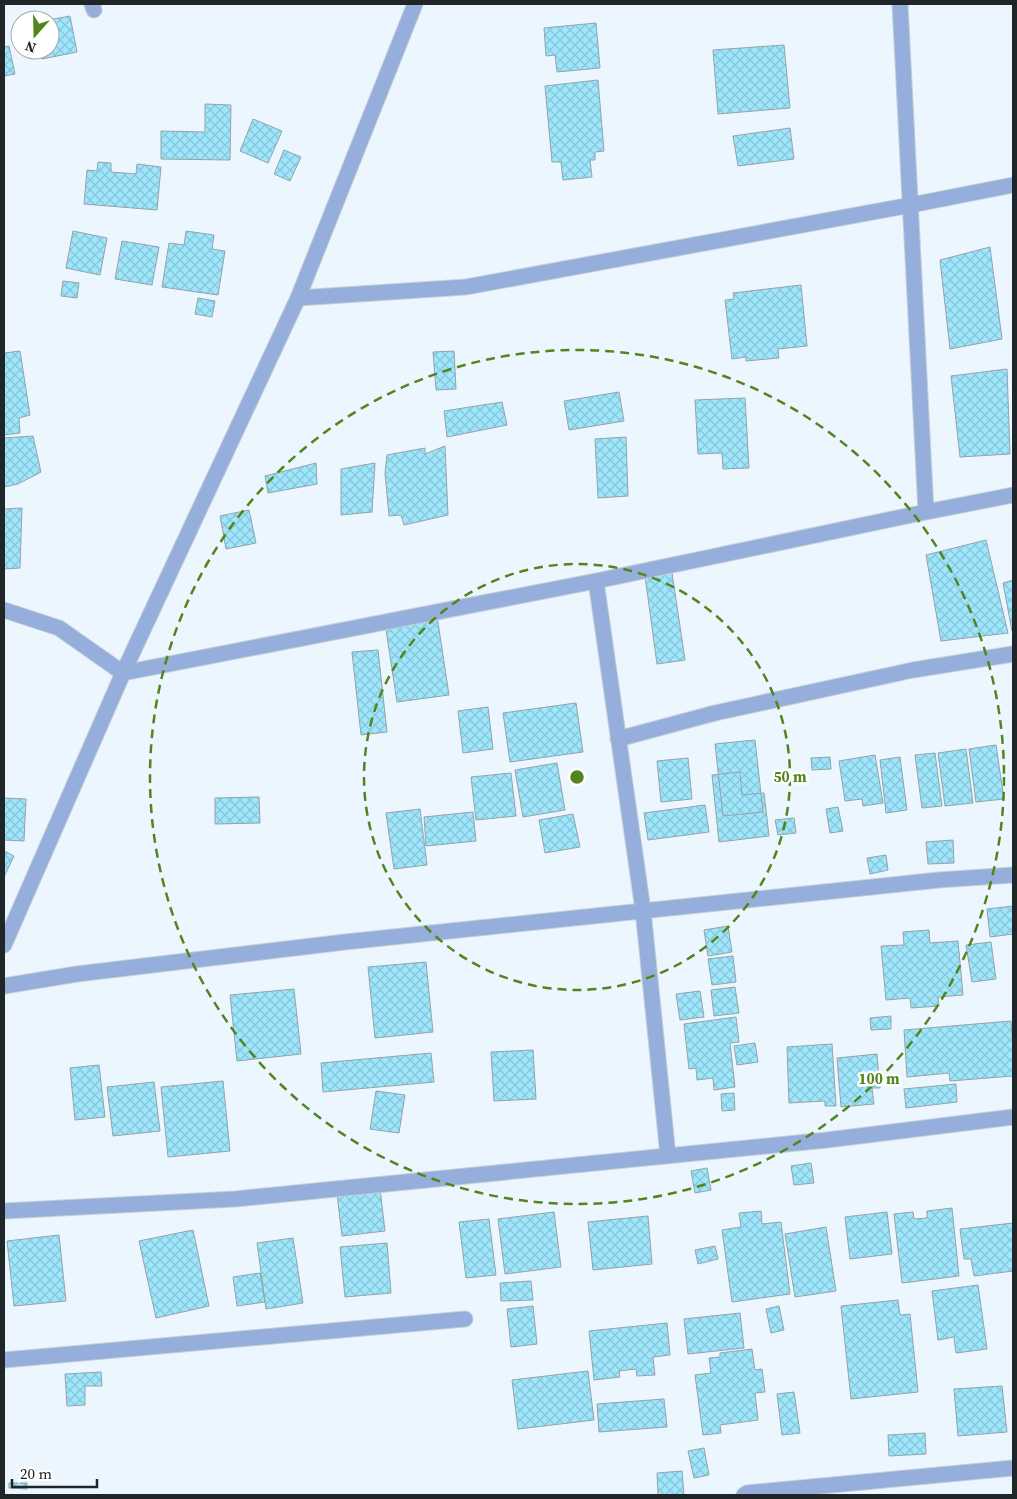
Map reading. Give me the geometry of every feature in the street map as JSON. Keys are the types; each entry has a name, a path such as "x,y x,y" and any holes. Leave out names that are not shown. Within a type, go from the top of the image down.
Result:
{"street":[{"path":"4,945 123,673 298,298 414,4"},
{"path":"900,4 926,512"},
{"path":"298,298 466,287 1013,185"},
{"path":"4,610 59,628 123,673 596,581 1013,495"},
{"path":"596,581 643,910 668,1156"},
{"path":"618,739 715,713 904,672 1013,654"},
{"path":"4,986 77,974 335,943 939,880 1013,875"},
{"path":"4,1211 235,1199 827,1140 1013,1117"},
{"path":"4,1360 465,1318"},
{"path":"744,1495 757,1492 1013,1468"}],"building":[{"path":"70,16 77,52 60,55 60,18"},
{"path":"596,23 600,68 557,72 555,55 546,56 544,28"},
{"path":"784,45 790,108 718,114 713,50"},
{"path":"9,46 10,60 12,60 15,74 4,76 4,47"},
{"path":"598,80 604,151 595,152 595,160 590,160 592,177 563,180 561,162 552,162 545,86"},
{"path":"205,104 231,105 230,160 161,159 161,131 205,132"},
{"path":"253,119 282,131 268,163 240,151"},
{"path":"790,128 794,159 738,166 733,136"},
{"path":"284,150 301,157 290,181 274,174"},
{"path":"98,162 111,163 111,172 136,174 137,164 161,167 157,210 84,204 87,170 97,171"},
{"path":"73,231 107,238 100,275 66,268"},
{"path":"186,231 214,235 212,249 225,251 218,295 162,287 169,243 184,245"},
{"path":"122,241 159,247 152,285 115,279"},
{"path":"990,247 1002,339 950,349 940,260"},
{"path":"63,281 79,283 77,298 61,296"},
{"path":"801,285 807,346 778,349 779,358 746,361 746,357 732,359 725,300 734,299 733,293"},
{"path":"198,298 215,301 212,317 195,314"},
{"path":"20,351 30,415 19,418 20,433 4,435 4,353"},
{"path":"454,351 456,389 436,390 433,352"},
{"path":"1007,369 1010,454 960,457 951,376"},
{"path":"619,392 624,421 569,430 564,401"},
{"path":"745,398 749,468 723,469 722,453 698,454 695,400"},
{"path":"502,402 507,425 447,437 444,411"},
{"path":"33,436 41,472 18,484 4,487 4,438"},
{"path":"626,437 628,496 598,498 595,439"},
{"path":"445,446 448,515 404,525 401,515 389,516 385,473 387,455 425,448 425,454"},
{"path":"316,463 317,484 268,493 265,476"},
{"path":"375,463 372,512 341,515 341,469"},
{"path":"22,508 20,568 4,569 4,509"},
{"path":"249,510 256,543 226,549 220,516"},
{"path":"986,540 1008,633 941,641 926,555"},
{"path":"672,573 685,660 657,664 645,576"},
{"path":"1013,580 1013,631 1012,631 1003,583"},
{"path":"437,616 449,695 397,702 385,623"},
{"path":"378,650 387,732 361,735 352,652"},
{"path":"576,703 583,752 510,762 503,713"},
{"path":"488,707 493,749 463,753 458,711"},
{"path":"755,740 763,812 723,816 715,744"},
{"path":"996,745 1004,799 976,802 969,749"},
{"path":"966,749 973,803 945,806 938,753"},
{"path":"935,753 942,806 922,808 915,755"},
{"path":"875,755 883,803 863,806 862,799 845,801 839,761"},
{"path":"830,757 831,769 812,770 811,758"},
{"path":"900,757 907,810 886,813 880,760"},
{"path":"688,758 692,799 661,802 657,761"},
{"path":"557,763 565,810 523,817 515,770"},
{"path":"740,772 742,795 764,793 769,836 719,842 712,775"},
{"path":"511,773 516,816 476,820 471,777"},
{"path":"259,797 260,823 215,824 215,798"},
{"path":"4,798 26,799 24,841 4,840"},
{"path":"705,805 709,832 648,840 644,813"},
{"path":"838,807 843,831 830,833 826,809"},
{"path":"420,809 427,865 394,869 386,813"},
{"path":"473,812 476,841 426,846 424,817"},
{"path":"573,814 580,847 545,853 539,820"},
{"path":"794,818 796,833 778,835 775,820"},
{"path":"953,840 954,863 928,864 926,842"},
{"path":"4,851 14,856 4,877"},
{"path":"886,855 888,870 870,874 867,858"},
{"path":"1013,906 1013,934 990,937 987,909"},
{"path":"728,926 732,952 708,956 704,930"},
{"path":"929,930 930,943 958,941 963,995 938,997 939,1006 911,1008 910,998 886,1000 881,946 904,945 903,932"},
{"path":"991,942 996,979 972,982 966,945"},
{"path":"733,956 736,982 712,985 708,959"},
{"path":"426,962 433,1032 375,1038 368,967"},
{"path":"735,987 739,1013 714,1016 711,990"},
{"path":"294,989 301,1054 237,1061 230,995"},
{"path":"700,991 704,1017 680,1020 676,994"},
{"path":"891,1016 891,1029 871,1030 870,1018"},
{"path":"736,1017 739,1042 730,1043 735,1087 714,1090 713,1078 697,1080 696,1068 689,1069 684,1024"},
{"path":"1011,1021 1013,1076 950,1081 949,1073 907,1077 904,1030"},
{"path":"755,1043 758,1062 737,1065 734,1046"},
{"path":"832,1044 836,1106 825,1106 825,1101 789,1103 787,1047"},
{"path":"533,1050 536,1099 494,1101 491,1052"},
{"path":"431,1053 434,1082 323,1092 321,1063"},
{"path":"877,1054 880,1088 872,1088 874,1104 841,1107 837,1058"},
{"path":"99,1065 105,1117 75,1120 70,1068"},
{"path":"223,1081 230,1151 168,1157 161,1087"},
{"path":"154,1082 160,1131 113,1136 107,1087"},
{"path":"956,1084 957,1102 906,1108 904,1089"},
{"path":"376,1091 405,1095 399,1133 370,1129"},
{"path":"734,1093 735,1110 722,1111 721,1094"},
{"path":"811,1163 814,1183 794,1185 791,1166"},
{"path":"707,1168 711,1190 695,1193 691,1171"},
{"path":"380,1189 385,1231 342,1236 337,1194"},
{"path":"952,1208 959,1276 902,1283 894,1214 913,1212 914,1219 927,1218 927,1211"},
{"path":"761,1211 762,1224 781,1222 790,1294 732,1302 722,1230 741,1227 739,1213"},
{"path":"554,1212 561,1267 505,1274 498,1219"},
{"path":"887,1212 892,1254 850,1259 845,1217"},
{"path":"648,1216 652,1264 593,1270 588,1222"},
{"path":"489,1219 496,1275 466,1278 459,1222"},
{"path":"1013,1223 1013,1271 974,1276 971,1259 964,1259 960,1229"},
{"path":"826,1227 836,1291 795,1297 785,1234"},
{"path":"193,1230 209,1306 156,1318 139,1241"},
{"path":"59,1235 66,1301 14,1306 7,1241"},
{"path":"293,1238 303,1303 266,1309 257,1243"},
{"path":"387,1243 391,1293 345,1297 340,1247"},
{"path":"715,1246 718,1259 698,1264 695,1250"},
{"path":"260,1273 265,1302 237,1306 233,1277"},
{"path":"531,1281 533,1300 501,1301 500,1283"},
{"path":"978,1285 987,1349 956,1353 954,1337 938,1340 932,1291"},
{"path":"898,1300 900,1315 910,1314 918,1392 851,1399 841,1306"},
{"path":"533,1306 537,1344 511,1347 507,1309"},
{"path":"779,1306 784,1330 771,1333 766,1309"},
{"path":"740,1313 744,1348 688,1354 684,1319"},
{"path":"667,1323 670,1355 653,1357 655,1375 637,1376 636,1369 619,1371 620,1377 594,1380 589,1331"},
{"path":"752,1349 755,1370 762,1369 765,1392 755,1393 758,1420 720,1425 721,1433 703,1435 695,1375 711,1373 709,1358 720,1357 720,1353"},
{"path":"588,1371 594,1420 518,1429 512,1380"},
{"path":"101,1372 102,1386 85,1386 85,1405 67,1406 65,1374"},
{"path":"1002,1386 1007,1432 958,1436 954,1389"},
{"path":"794,1392 800,1433 782,1435 777,1394"},
{"path":"664,1399 667,1427 599,1432 597,1404"},
{"path":"925,1433 926,1454 889,1456 888,1435"},
{"path":"704,1448 709,1475 694,1478 688,1451"},
{"path":"682,1471 684,1495 658,1495 657,1473"},
{"path":"9,1483 27,1483 27,1489 9,1488"}]}
